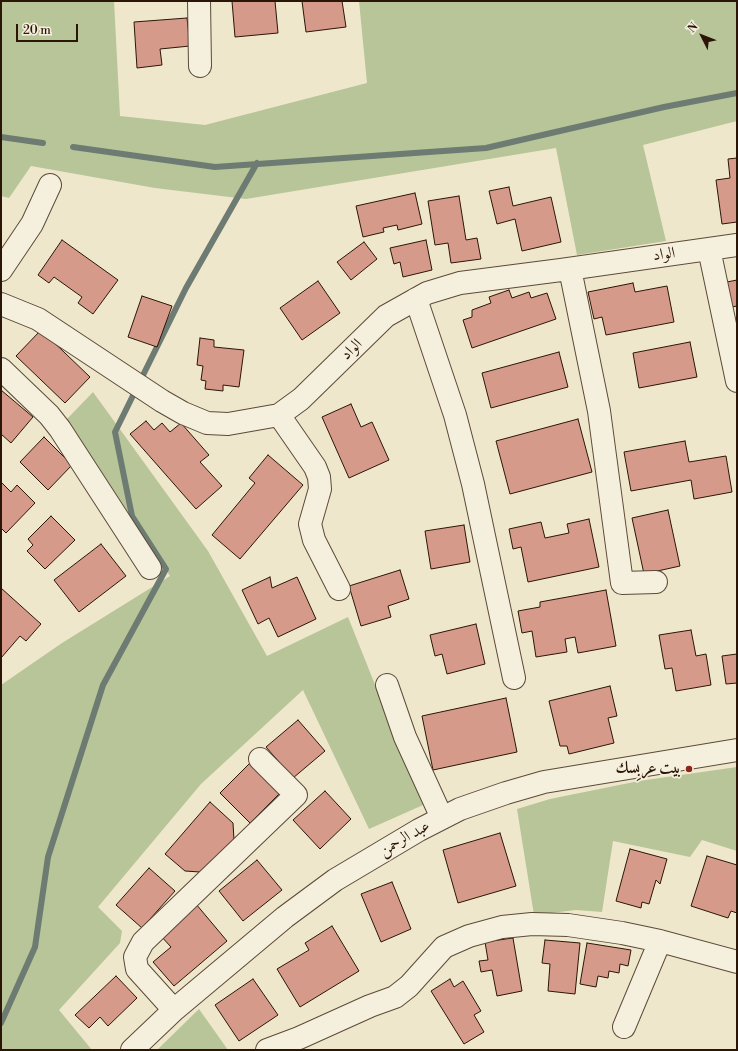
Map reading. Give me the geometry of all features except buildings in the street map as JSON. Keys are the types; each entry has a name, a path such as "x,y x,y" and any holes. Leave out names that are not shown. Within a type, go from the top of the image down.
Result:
{"street":[{"path":"199,1 200,66"},
{"path":"1,270 32,224 50,185"},
{"name":"الواد","path":"1,304 38,319 162,401 207,423 228,424 279,415 301,399 386,316 427,293 460,283 570,269 737,244"},
{"path":"709,249 737,381"},
{"path":"570,269 599,411 622,583 656,582"},
{"path":"416,299 457,422 474,491 514,678"},
{"path":"1,368 49,415 60,429 150,568"},
{"path":"279,415 315,468 319,477 320,489 310,524 314,540 339,589"},
{"path":"387,685 404,737 442,818"},
{"name":"عبد الرحمن","path":"132,1050 174,1010 285,917 328,885 419,830 442,818 460,809 506,792 544,782 736,747"},
{"path":"174,1010 137,969 135,957 143,942 296,795 260,759"},
{"path":"267,1050 299,1038 370,1006 395,997 409,986 444,947 469,936 502,927 532,924 568,925 622,932 737,962"},
{"path":"624,1027 660,941"}],"green space":[{"path":"1,1 114,1 120,116 205,125 367,83 359,1 737,1 737,121 643,145 666,241 577,255 556,148 246,199 155,188 31,166 9,198 1,196"},
{"path":"93,392 208,551 267,656 348,617 423,805 369,829 303,690 201,784 98,907 122,931 120,943 59,1010 92,1050 1,1050 1,685 62,643 170,576 67,419"},
{"path":"737,767 737,851 702,840 690,857 613,841 602,912 576,910 534,915 517,809 550,799 639,781"},
{"path":"199,1009 228,1050 157,1050"}],"waterway":[{"path":"73,147 215,167 486,148 664,107 737,93"},
{"path":"1,137 43,143"},
{"path":"1,1023 35,947 48,857 103,685 166,569 132,516 115,432 186,288 257,163"}],"place":[{"name":"بيت عربِسك","path":"689,769"}]}
